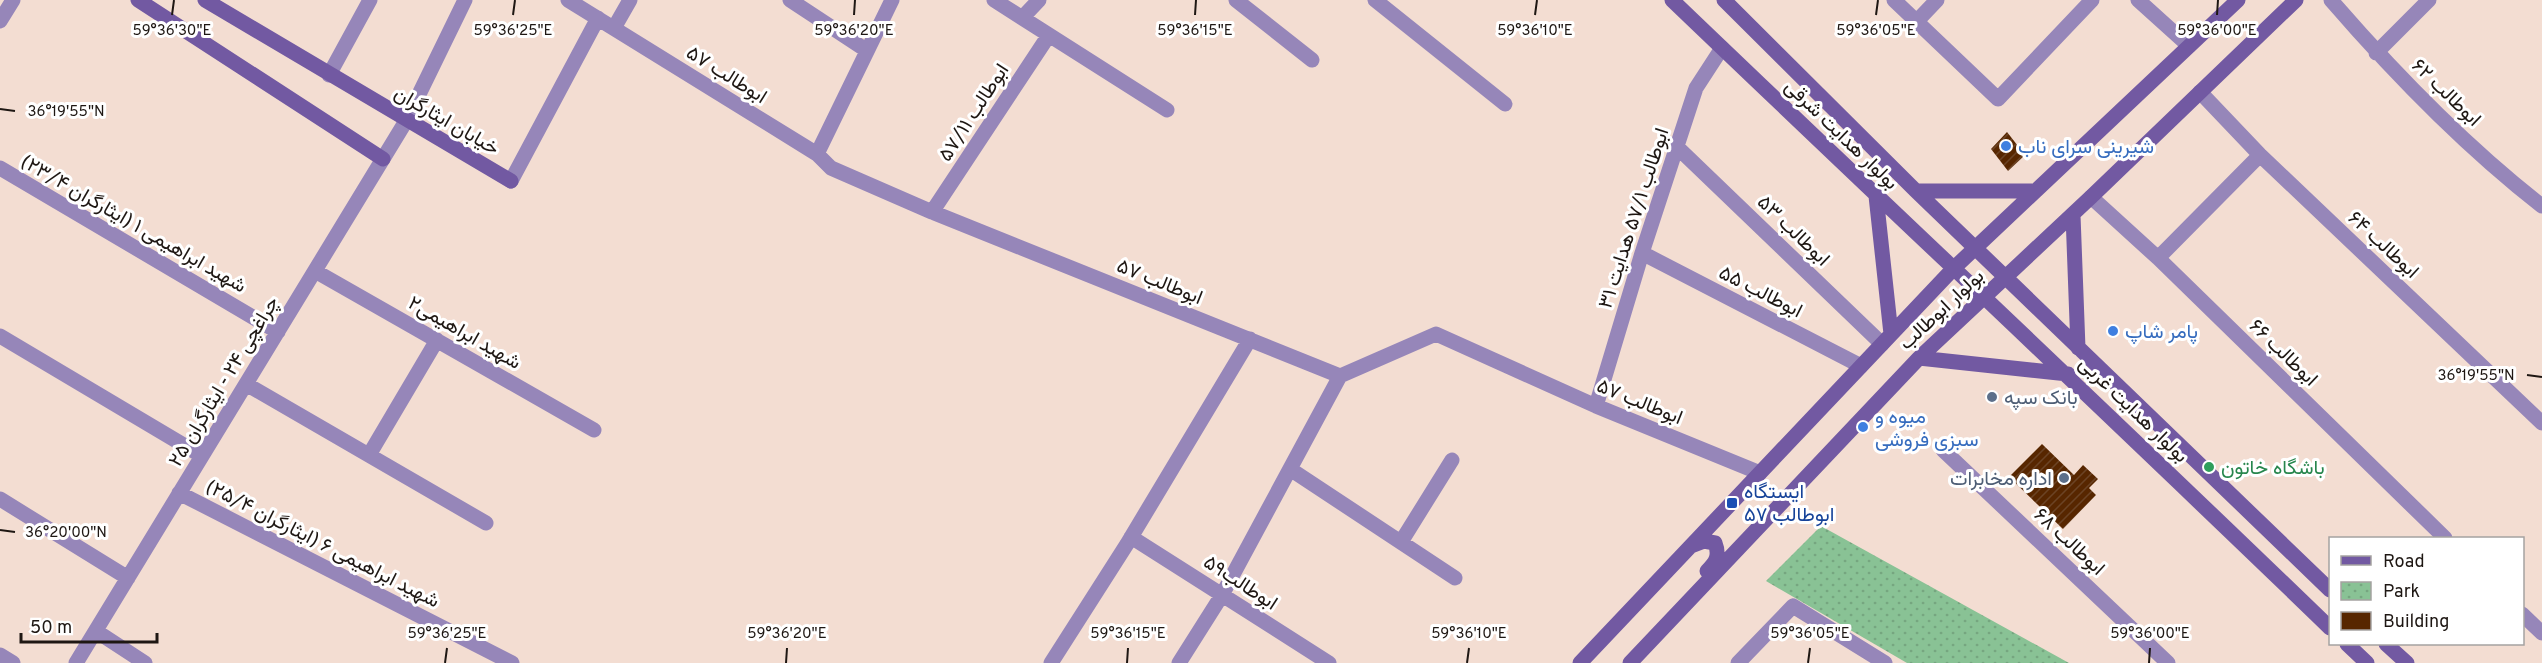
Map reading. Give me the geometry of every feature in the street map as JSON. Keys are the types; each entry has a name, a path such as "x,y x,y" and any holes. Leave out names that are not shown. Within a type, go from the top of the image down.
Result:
{"main road":[{"path":"138,0 383,159"},
{"name":"خیابان ایثارگران","path":"204,0 511,181"},
{"name":"بولوار هدایت شرقی","path":"1672,0 1984,297"},
{"name":"بولوار هدایت شرقی","path":"1724,0 2005,277"},
{"name":"بولوار ابوطالب","path":"1580,663 1953,268 2238,0"},
{"name":"بولوار ابوطالب","path":"1630,663 1918,358 2073,215 2296,0"},
{"path":"1916,191 2033,191"},
{"path":"1876,196 1886,339"},
{"path":"2073,215 2078,348"},
{"name":"بولوار هدایت غربی","path":"2005,277 2329,588"},
{"name":"بولوار هدایت غربی","path":"1984,297 2329,626"},
{"path":"1918,358 2068,375"},
{"path":"1686,605 1687,592 1715,562 1718,552 1714,543 1704,541 1691,546"},
{"path":"2348,645 2367,663"},
{"path":"2387,645 2407,663"}],"street":[{"path":"0,21 13,0"},
{"path":"329,75 370,0"},
{"name":"چراغچی ۲۴ - ایثارگران ۲۵","path":"76,663 406,121 465,0"},
{"name":"ابوطالب ۵۷","path":"568,0 817,154 831,168 932,212 1340,376 1436,334 1596,406 1760,473"},
{"path":"614,28 630,0"},
{"path":"790,0 866,50"},
{"path":"817,154 892,0"},
{"path":"994,0 1167,110"},
{"path":"1022,18 1039,0"},
{"path":"1236,0 1312,60"},
{"path":"1375,0 1505,104"},
{"path":"1894,0 1998,99 2092,0"},
{"path":"1917,21 1937,0"},
{"path":"2138,0 2189,46"},
{"name":"ابوطالب ۶۲","path":"2331,0 2376,53 2503,176 2542,206"},
{"path":"2376,53 2429,0"},
{"name":"خیابان ایثارگران","path":"511,181 598,18"},
{"name":"ابوطالب ۵۷/۱۱","path":"932,212 1049,35"},
{"name":"ابوطالب ۵۷/۱ هدایت ۳۱","path":"1596,406 1642,253 1696,88 1722,48"},
{"name":"ابوطالب ۶۴","path":"2200,92 2260,155 2542,423"},
{"name":"ابوطالب ۵۳","path":"1677,147 1886,339"},
{"path":"2158,258 2260,155"},
{"name":"شهید ابراهیمی ۱ (ایثارگران ۲۳/۴)","path":"0,168 278,332"},
{"name":"ابوطالب ۶۶","path":"2091,197 2158,258 2444,537"},
{"name":"ابوطالب ۵۵","path":"1642,253 1861,366"},
{"name":"شهید ابراهیمی۲","path":"315,271 594,430"},
{"path":"0,336 202,456"},
{"path":"1051,663 1131,537 1250,339"},
{"path":"369,455 437,340"},
{"path":"1179,663 1222,596 1340,376"},
{"path":"246,384 486,523"},
{"path":"2507,388 2542,407"},
{"name":"ابوطالب ۶۸","path":"1942,450 2168,663"},
{"path":"1401,542 1452,460"},
{"path":"1290,469 1455,578"},
{"name":"شهید ابراهیمی ۶ (ایثارگران ۲۵/۴)","path":"179,494 512,663"},
{"path":"0,499 128,578"},
{"name":"ابوطالب۵۹","path":"1131,537 1329,663"},
{"path":"1738,663 1793,606 1885,663"},
{"path":"2524,615 2542,633"},
{"path":"96,631 145,663"},
{"path":"0,655 13,663"}],"green space":[{"path":"1821,526 2069,663 1907,663 1766,581"}],"building":[{"name":"شیرینی سرای ناب","path":"2007,132 2025,155 2008,171 1991,149"},
{"path":"2042,444 2074,475 2083,465 2098,479 2089,488 2096,495 2063,529 2009,477"}],"place":[{"name":"شیرینی سرای ناب","path":"2006,146"},
{"name":"پامر شاپ","path":"2113,331"},
{"name":"بانک سپه","path":"1992,397"},
{"name":"میوه و سبزی فروشی","path":"1863,427"},
{"name":"باشگاه خاتون","path":"2209,467"},
{"name":"اداره مخابرات","path":"2064,478"},
{"name":"ایستگاه ابوطالب ۵۷","path":"1732,503"}]}
